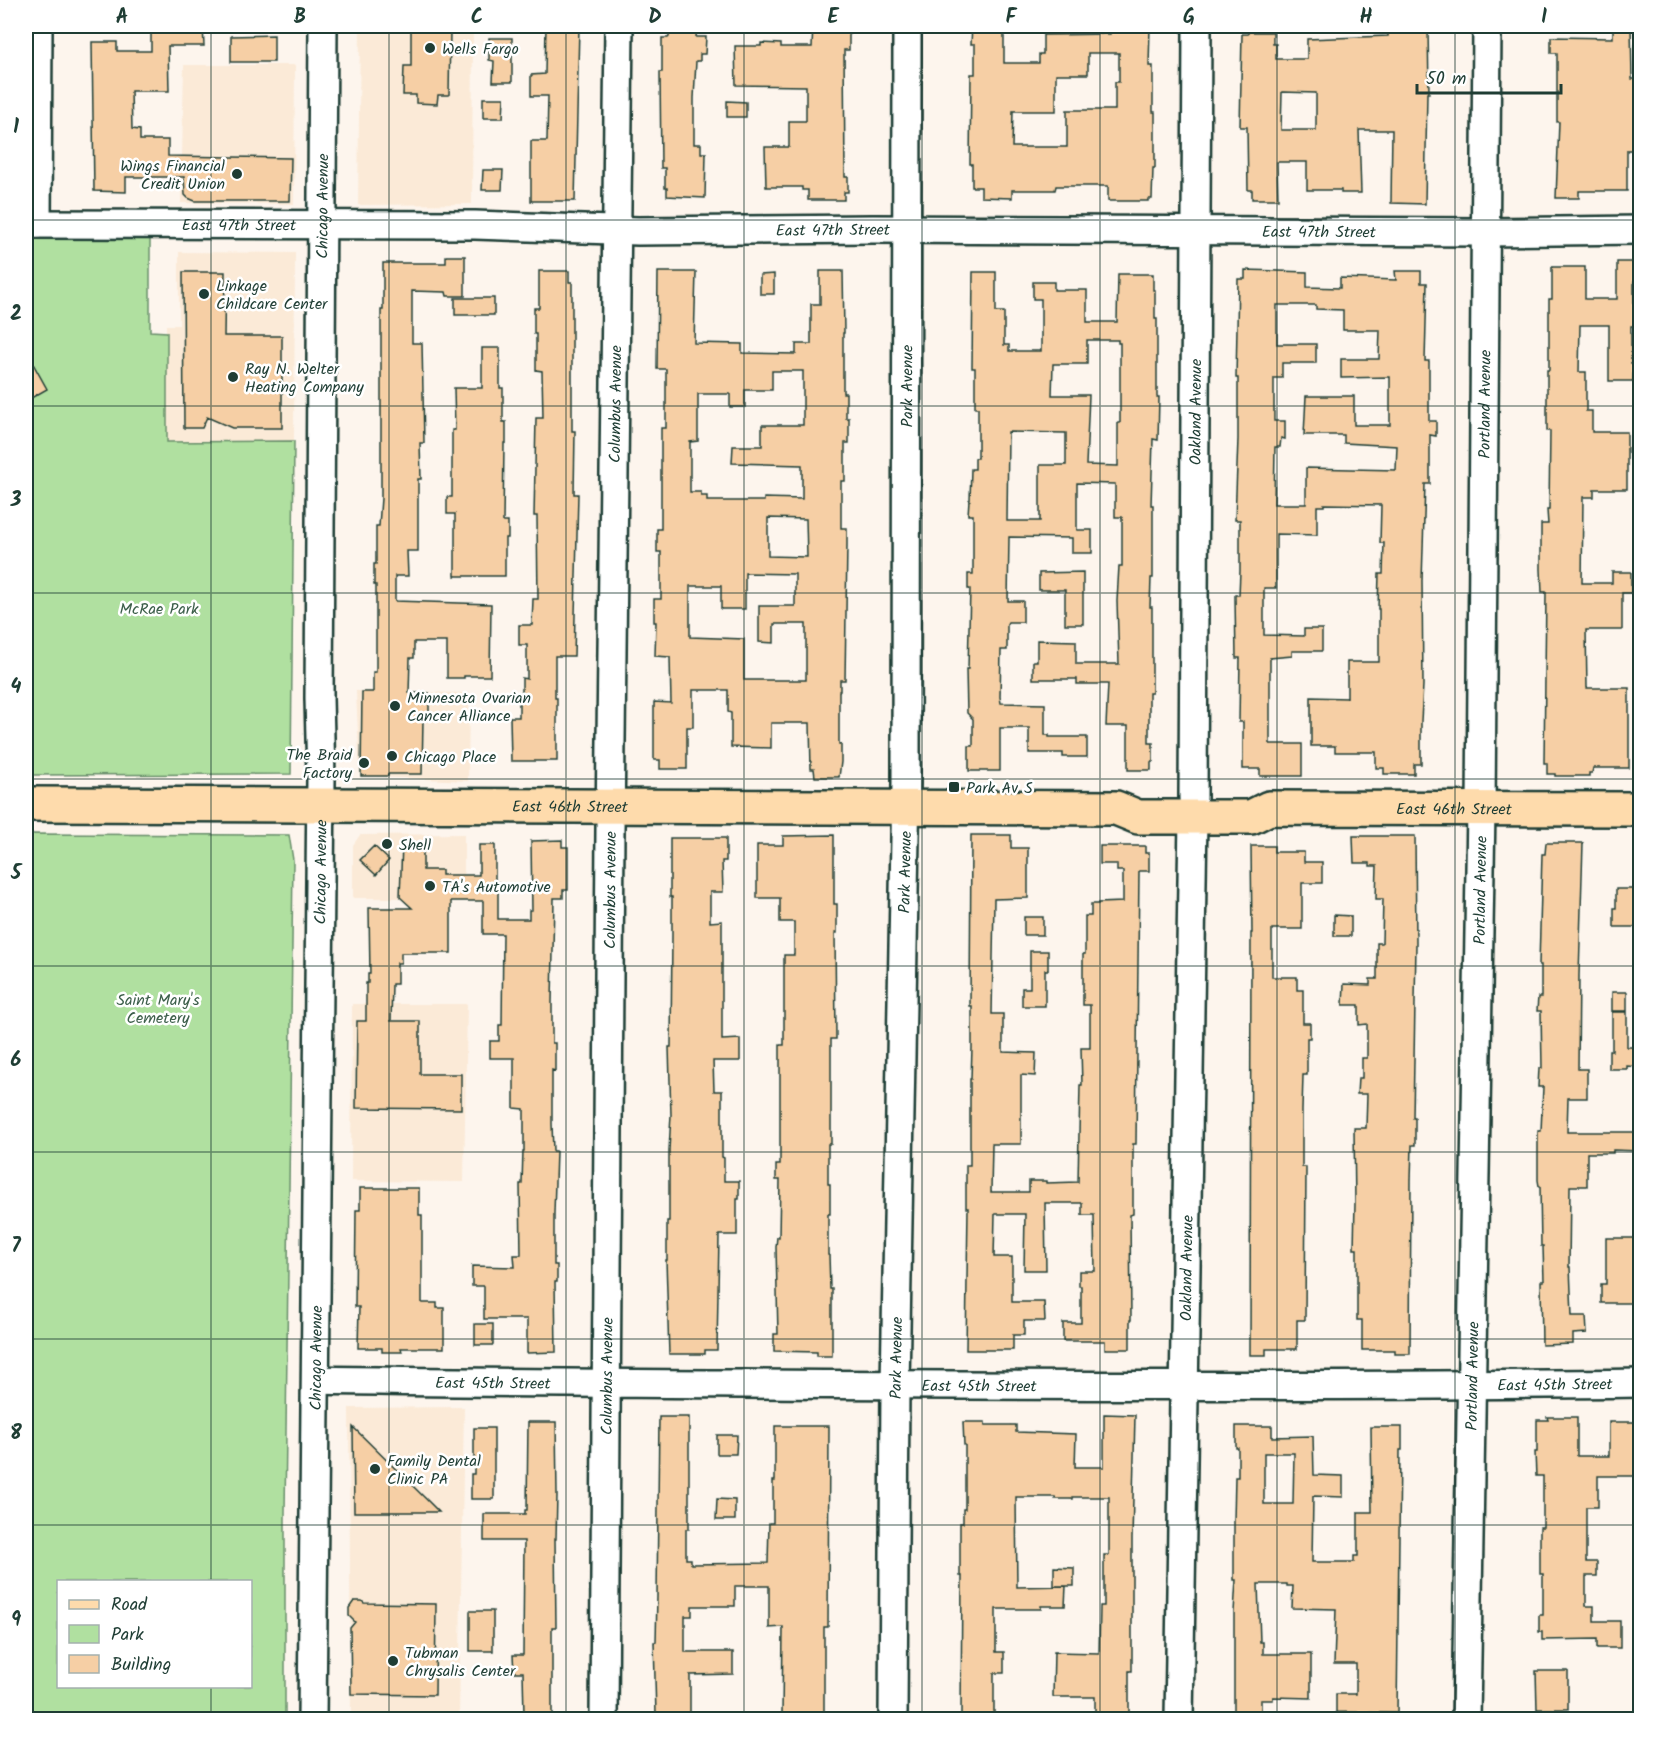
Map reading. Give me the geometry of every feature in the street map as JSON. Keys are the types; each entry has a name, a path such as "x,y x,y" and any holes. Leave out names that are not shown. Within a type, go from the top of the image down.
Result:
{"main road":[{"name":"East 46th Street","path":"26,804 1116,807 1138,798 1193,808 1251,799 1269,808 1641,809"}],"street":[{"path":"31,224 38,26"},
{"name":"Chicago Avenue","path":"312,1719 321,805 319,698 323,26"},
{"name":"Columbus Avenue","path":"604,1719 619,26"},
{"name":"Park Avenue","path":"892,1719 906,807 907,26"},
{"name":"Oakland Avenue","path":"1179,1719 1193,808 1197,26"},
{"name":"Portland Avenue","path":"1466,1719 1481,809 1487,26"},
{"name":"East 47th Street","path":"31,224 475,225 617,230 1485,232 1641,230"},
{"name":"East 45th Street","path":"316,1380 896,1385 1641,1383"}],"shaded area":[{"path":"360,26 473,26 472,204 358,205"},
{"path":"184,65 295,65 294,204 181,203"},
{"path":"179,252 295,253 294,441 167,442 166,325 179,325"},
{"path":"356,691 469,693 468,781 360,776"},
{"path":"464,834 464,898 353,898 353,845 360,835"},
{"path":"352,1004 467,1004 464,1182 351,1181"},
{"path":"464,1407 459,1719 351,1719 349,1408"}],"green space":[{"name":"McRae Park","path":"26,238 150,238 150,331 167,332 167,442 294,441 291,774 26,775"},
{"name":"Saint Mary's Cemetery","path":"26,834 289,835 293,860 285,1513 285,1719 26,1719"}],"building":[{"path":"151,26 203,26 204,46 168,46 169,91 131,91 132,129 140,130 140,140 168,140 168,156 291,158 290,201 195,201 185,195 184,177 126,177 126,192 94,191 92,42 117,42 117,51 151,51"},
{"name":"Wells Fargo","path":"415,26 444,26 444,30 450,30 449,95 438,95 437,104 416,103 416,95 403,95 404,66 411,66 411,30 415,30"},
{"path":"546,26 579,26 575,201 531,201 531,141 547,141 548,96 531,96 531,75 545,74"},
{"path":"669,26 697,26 696,37 706,37 705,54 700,54 700,61 696,61 694,98 694,144 701,144 701,153 706,153 705,198 667,196 667,188 665,188 665,168 661,168 660,72 662,72 662,38 669,37"},
{"path":"813,26 849,26 849,50 844,50 845,177 848,177 848,192 844,192 844,200 808,200 808,190 802,190 802,187 766,187 765,147 789,147 789,121 806,121 806,86 736,85 735,46 761,46 761,43 781,44 781,47 812,47"},
{"path":"972,26 1004,26 1004,63 1039,63 1039,54 1043,54 1043,35 1110,34 1110,26 1150,26 1149,66 1153,66 1153,112 1155,112 1155,168 1153,168 1152,199 1148,201 1108,201 1108,186 1056,186 1055,190 1012,190 1012,198 981,197 981,187 972,187 972,164 970,164 971,74 975,74 975,44 971,44","holes":["1088,53 1119,53 1119,82 1115,82 1115,110 1067,110 1067,147 1012,147 1013,111 1056,111 1056,74 1088,74"]},
{"path":"1613,26 1631,26 1632,79 1637,79 1636,150 1627,150 1627,191 1579,191 1579,198 1556,198 1559,122 1557,122 1557,53 1551,53 1551,37 1613,38"},
{"path":"1428,28 1429,93 1427,93 1425,204 1391,203 1392,130 1359,130 1361,193 1341,193 1341,190 1307,190 1307,162 1277,162 1278,199 1252,199 1252,190 1248,190 1247,127 1240,127 1242,34 1273,32 1276,59 1307,59 1307,39 1388,36 1388,29","holes":["1282,92 1316,93 1316,130 1281,130"]},
{"path":"274,35 274,62 231,62 231,36"},
{"path":"489,38 512,38 512,82 493,82 494,61 489,60"},
{"path":"483,98 504,98 503,118 483,118"},
{"path":"727,101 746,102 746,117 727,117"},
{"path":"483,170 503,170 502,190 482,190"},
{"path":"446,256 465,256 465,296 447,296 446,292 412,291 412,343 422,343 424,443 420,443 421,479 418,479 418,551 407,551 408,576 395,576 395,601 491,604 490,676 447,678 447,642 414,642 414,658 410,658 409,693 429,693 429,720 423,720 422,774 361,776 362,692 373,692 373,672 376,672 374,564 376,564 376,526 379,526 381,498 383,263 446,263"},
{"path":"1617,262 1636,262 1634,326 1631,326 1633,381 1609,381 1609,325 1580,325 1579,372 1586,372 1586,411 1592,411 1592,432 1627,432 1627,489 1594,489 1594,497 1583,497 1582,583 1612,583 1612,572 1631,572 1631,593 1622,593 1622,630 1586,630 1587,688 1629,688 1629,768 1593,768 1589,776 1555,776 1555,774 1547,774 1547,763 1544,763 1546,592 1542,592 1541,569 1541,524 1548,524 1547,510 1549,510 1550,431 1547,431 1547,370 1549,370 1549,299 1552,299 1552,267 1585,267 1585,299 1617,299"},
{"path":"1245,270 1307,272 1307,287 1340,288 1340,278 1396,280 1395,271 1421,271 1421,283 1427,283 1425,361 1429,361 1429,421 1436,421 1436,436 1430,435 1430,484 1425,484 1421,764 1414,764 1414,774 1384,774 1384,768 1376,768 1376,752 1335,752 1335,746 1311,746 1311,697 1347,698 1347,662 1379,662 1379,574 1383,574 1384,543 1380,543 1381,505 1324,504 1324,506 1317,506 1317,535 1276,534 1276,588 1264,588 1264,635 1304,636 1304,629 1322,629 1322,651 1292,651 1292,656 1270,658 1270,744 1302,744 1302,776 1260,776 1260,769 1243,769 1243,722 1239,722 1240,658 1236,658 1235,598 1235,595 1239,595 1240,520 1235,520 1238,439 1238,378 1236,378 1238,279 1245,279","holes":["1277,305 1316,305 1316,309 1343,310 1343,330 1380,330 1379,359 1341,359 1341,378 1390,377 1390,425 1354,425 1354,396 1306,396 1304,435 1344,435 1344,443 1397,446 1396,470 1306,468 1306,504 1274,504 1275,447 1280,447 1281,438 1285,439 1285,421 1274,421 1274,378 1282,378 1282,363 1316,363 1316,344 1277,344"]},
{"path":"539,271 569,271 569,282 572,282 572,431 575,431 574,494 578,494 574,656 555,656 557,761 511,761 510,717 519,717 522,678 527,679 527,645 519,645 519,625 532,625 533,599 538,599 537,516 534,516 536,418 543,418 542,371 536,370 534,308 539,308"},
{"path":"820,271 843,271 843,393 846,393 846,418 849,418 849,443 845,443 845,481 841,481 841,528 847,528 847,544 845,680 840,680 839,691 841,762 839,777 815,777 814,769 811,769 810,723 771,723 771,748 731,747 728,690 693,690 693,727 687,727 687,769 660,769 660,760 654,760 654,702 671,703 670,657 655,656 654,599 661,599 661,552 657,552 657,529 661,529 661,428 666,428 666,369 657,369 658,272 696,272 694,343 742,344 742,353 796,354 796,344 811,344 811,304 820,304","holes":["772,371 803,371 803,425 762,425 762,446 733,446 732,463 802,465 802,499 707,501 707,496 701,496 701,492 690,492 690,442 698,441 698,394 730,394 730,407 745,407 745,390 772,390","768,518 806,519 807,557 768,556","745,573 795,574 795,606 759,606 759,642 774,643 774,624 806,624 806,680 744,680 744,639 690,637 690,586 721,586 721,609 745,609"]},
{"name":"Ray N. Welter Heating Company","path":"183,272 225,272 224,336 282,336 282,428 232,428 207,417 202,428 184,428"},
{"path":"973,272 996,272 996,312 1004,312 1004,345 1009,345 1009,351 1041,351 1041,299 1033,299 1033,282 1054,282 1054,290 1087,290 1087,322 1117,322 1118,274 1153,274 1155,319 1157,319 1157,397 1159,397 1158,440 1153,439 1151,505 1153,505 1153,578 1151,578 1150,607 1152,607 1152,693 1149,693 1149,743 1153,743 1153,762 1151,762 1151,770 1128,770 1128,726 1106,726 1108,684 1077,684 1077,679 1033,679 1033,661 1037,661 1037,640 1076,641 1076,664 1119,664 1117,601 1119,566 1122,566 1122,517 1115,517 1115,484 1077,483 1077,530 1092,530 1092,553 1072,553 1072,538 1009,537 1008,601 1023,601 1023,622 1008,622 1007,624 1007,650 1001,650 1000,697 1001,703 1045,704 1045,735 1049,737 1087,737 1087,757 1063,757 1063,753 1029,753 1029,728 1000,728 1000,771 969,771 969,746 973,746 973,719 967,713 966,669 968,669 970,589 968,589 968,574 973,574 973,515 968,515 971,469 975,469 975,458 978,458 978,408 975,408 975,368 972,368","holes":["1087,340 1118,340 1120,343 1118,466 1086,465 1089,395 1052,395 1053,364 1087,364","1008,432 1066,433 1066,465 1040,465 1040,521 1007,521"]},
{"path":"774,274 774,294 760,294 760,275"},
{"path":"455,298 494,298 494,315 455,315"},
{"path":"482,348 500,348 500,388 503,388 503,422 506,422 503,522 508,522 508,538 505,538 505,576 455,576 455,514 447,514 447,497 452,497 454,388 482,388"},
{"path":"26,351 47,389 26,401"},
{"path":"1083,572 1083,624 1065,624 1065,590 1039,590 1039,573"},
{"path":"834,835 834,904 837,904 836,1039 831,1039 831,1144 828,1144 830,1214 828,1214 828,1255 830,1289 832,1289 832,1356 817,1356 817,1352 774,1351 774,1334 778,1334 776,1247 777,1237 779,1237 780,1180 776,1180 776,1165 780,1165 780,1045 784,1045 784,955 794,955 794,922 780,922 780,898 757,898 757,845 783,845 783,836"},
{"path":"971,835 1011,835 1011,848 1028,848 1028,898 994,899 992,1014 1003,1014 1003,1052 1036,1053 1035,1076 1021,1075 1021,1144 992,1144 991,1192 1029,1192 1029,1181 1078,1182 1080,1085 1082,1085 1081,1048 1090,1048 1090,1005 1083,1005 1085,916 1091,916 1091,904 1123,902 1123,871 1117,871 1117,864 1100,864 1100,846 1145,846 1145,853 1149,853 1149,871 1139,871 1136,1144 1133,1144 1133,1214 1130,1215 1130,1349 1105,1349 1105,1341 1063,1341 1063,1323 1081,1323 1079,1271 1095,1271 1094,1215 1082,1215 1082,1203 1045,1203 1046,1270 1024,1270 1025,1214 995,1214 994,1257 1012,1257 1012,1302 1044,1302 1045,1321 1024,1321 1024,1335 1013,1335 1013,1350 966,1350 968,1208 966,1208 966,1165 970,1165 972,1048 972,1006 970,1006"},
{"path":"1353,836 1415,836 1413,1118 1415,1118 1415,1145 1412,1145 1411,1180 1410,1354 1395,1354 1395,1350 1362,1350 1362,1320 1357,1320 1357,1249 1354,1249 1354,1128 1366,1128 1367,1094 1357,1094 1358,1078 1362,1078 1362,1058 1367,1058 1367,1024 1359,1025 1359,1005 1343,1005 1344,984 1370,985 1370,979 1377,979 1377,943 1382,943 1383,899 1376,899 1377,866 1370,866 1370,863 1354,863"},
{"path":"670,838 726,838 726,861 722,861 723,892 710,892 710,922 722,921 722,1040 740,1039 740,1061 713,1061 714,1091 722,1091 724,1181 739,1181 739,1199 737,1199 737,1235 719,1235 717,1350 705,1350 705,1354 669,1354 666,1260 671,1115"},
{"path":"562,840 562,847 568,847 568,890 563,890 563,898 554,898 552,1002 552,1043 555,1043 555,1071 552,1070 552,1124 553,1151 556,1151 554,1265 557,1265 557,1282 555,1282 556,1352 527,1353 527,1319 484,1319 484,1286 472,1286 472,1266 515,1267 514,1255 521,1255 520,1184 522,1184 524,1151 524,1109 514,1108 514,1058 490,1058 490,1041 499,1041 499,1025 502,1025 503,934 483,934 483,901 451,901 451,953 401,953 401,963 397,963 397,984 392,984 391,1021 420,1021 420,1074 461,1074 461,1109 356,1108 357,1021 366,1021 366,983 368,983 368,974 370,974 369,908 412,908 400,897 402,844 423,845 423,870 442,870 442,875 479,875 479,845 495,845 498,919 529,919 529,910 532,910 531,841"},
{"path":"1546,843 1583,843 1578,1069 1587,1069 1587,1098 1568,1098 1567,1132 1641,1132 1641,1151 1613,1150 1613,1153 1587,1153 1587,1186 1570,1186 1569,1267 1572,1316 1586,1316 1587,1333 1573,1334 1573,1344 1542,1345 1541,1281 1544,1281 1538,1180 1538,1131 1541,1131 1543,1087 1538,1087 1539,1068 1542,1068 1541,1011 1537,1011 1538,997 1541,997 1541,965 1539,965 1542,854 1545,854"},
{"path":"374,846 389,860 376,875 360,860"},
{"path":"1251,846 1274,846 1274,852 1304,852 1304,862 1322,862 1322,883 1302,883 1302,929 1272,929 1272,977 1297,977 1297,990 1303,990 1303,1023 1310,1023 1310,1038 1307,1038 1307,1075 1303,1075 1302,1110 1302,1167 1306,1167 1305,1320 1297,1320 1297,1349 1266,1349 1266,1355 1250,1355"},
{"path":"1616,889 1641,889 1641,927 1614,927"},
{"path":"1334,915 1351,916 1351,936 1334,936"},
{"path":"1024,917 1043,917 1043,935 1024,935"},
{"path":"1030,951 1048,951 1048,970 1045,970 1045,1006 1022,1006 1022,988 1030,988"},
{"path":"1612,992 1627,992 1627,1011 1612,1011"},
{"path":"1612,1012 1627,1012 1627,1047 1641,1047 1641,1067 1627,1066 1627,1069 1609,1069 1609,1051 1612,1051"},
{"path":"360,1188 419,1188 419,1215 422,1215 422,1303 437,1303 437,1308 444,1308 444,1348 401,1348 402,1352 382,1352 382,1348 358,1348 359,1307 355,1307 356,1210 360,1210"},
{"path":"1606,1238 1641,1238 1641,1303 1601,1303 1601,1284 1606,1284"},
{"path":"475,1324 493,1324 493,1345 475,1345"},
{"path":"1104,1414 1135,1415 1132,1671 1129,1671 1129,1715 1095,1715 1095,1697 1053,1697 1054,1652 1099,1653 1100,1606 1104,1606 1104,1555 1109,1555 1109,1497 1055,1499 1055,1497 1016,1497 1017,1587 1066,1586 1065,1606 1041,1606 1041,1609 996,1609 996,1652 1004,1652 1004,1673 994,1673 994,1715 961,1715 960,1523 963,1523 963,1509 965,1509 963,1422 1016,1425 1016,1432 1076,1434 1075,1467 1104,1467"},
{"path":"659,1417 689,1417 689,1529 686,1529 686,1559 691,1559 691,1564 768,1563 769,1523 773,1523 775,1426 829,1426 828,1627 824,1627 824,1716 782,1716 783,1627 769,1628 769,1586 735,1586 735,1606 692,1606 692,1616 685,1616 685,1652 733,1652 733,1674 690,1675 690,1714 656,1714 654,1642 656,1642 657,1597"},
{"path":"1547,1417 1577,1417 1577,1456 1609,1456 1609,1422 1641,1422 1641,1476 1598,1476 1598,1507 1586,1507 1586,1562 1597,1562 1597,1576 1586,1576 1586,1606 1594,1606 1594,1621 1620,1621 1620,1648 1597,1648 1597,1639 1542,1640 1542,1632 1539,1632 1539,1615 1543,1615 1540,1527 1543,1527 1543,1476 1536,1476 1535,1452 1537,1452 1537,1420 1548,1420"},
{"path":"528,1422 556,1422 556,1627 552,1627 552,1715 524,1715 523,1672 514,1672 513,1655 523,1655 524,1541 484,1541 484,1514 525,1514 527,1510"},
{"path":"1236,1426 1272,1426 1272,1437 1313,1436 1314,1475 1343,1476 1343,1497 1313,1496 1312,1562 1354,1562 1354,1556 1358,1556 1358,1512 1372,1512 1371,1427 1402,1427 1397,1713 1336,1712 1336,1694 1356,1694 1356,1664 1334,1664 1336,1609 1292,1608 1293,1586 1258,1584 1260,1642 1263,1642 1263,1654 1311,1654 1311,1698 1273,1697 1273,1700 1261,1700 1261,1715 1234,1715 1236,1580 1234,1580 1234,1521 1235,1477 1238,1477 1238,1448 1236,1448","holes":["1264,1453 1294,1453 1293,1504 1264,1504"]},
{"name":"Family Dental Clinic PA","path":"353,1427 426,1499 439,1512 354,1512"},
{"path":"474,1428 494,1428 494,1499 471,1499 471,1474 474,1474"},
{"path":"717,1435 737,1435 736,1454 717,1454"},
{"path":"717,1499 735,1500 735,1520 716,1520"},
{"path":"1054,1567 1074,1568 1074,1586 1054,1586"},
{"name":"Tubman Chrysalis Center","path":"354,1601 436,1604 435,1695 351,1694 350,1628 355,1622 349,1616 349,1608"},
{"path":"470,1611 493,1611 493,1651 470,1651"},
{"path":"1536,1671 1568,1671 1568,1709 1537,1709"}],"place":[{"name":"Wells Fargo","path":"430,48"},
{"name":"Wings Financial Credit Union","path":"237,174"},
{"name":"Linkage Childcare Center","path":"204,294"},
{"name":"Ray N. Welter Heating Company","path":"233,377"},
{"name":"Minnesota Ovarian Cancer Alliance","path":"395,706"},
{"name":"Chicago Place","path":"392,756"},
{"name":"The Braid Factory","path":"364,763"},
{"name":"Park Av S","path":"954,787"},
{"name":"Shell","path":"387,844"},
{"name":"TA's Automotive","path":"430,886"},
{"name":"Family Dental Clinic PA","path":"375,1469"},
{"name":"Tubman Chrysalis Center","path":"393,1661"}]}
